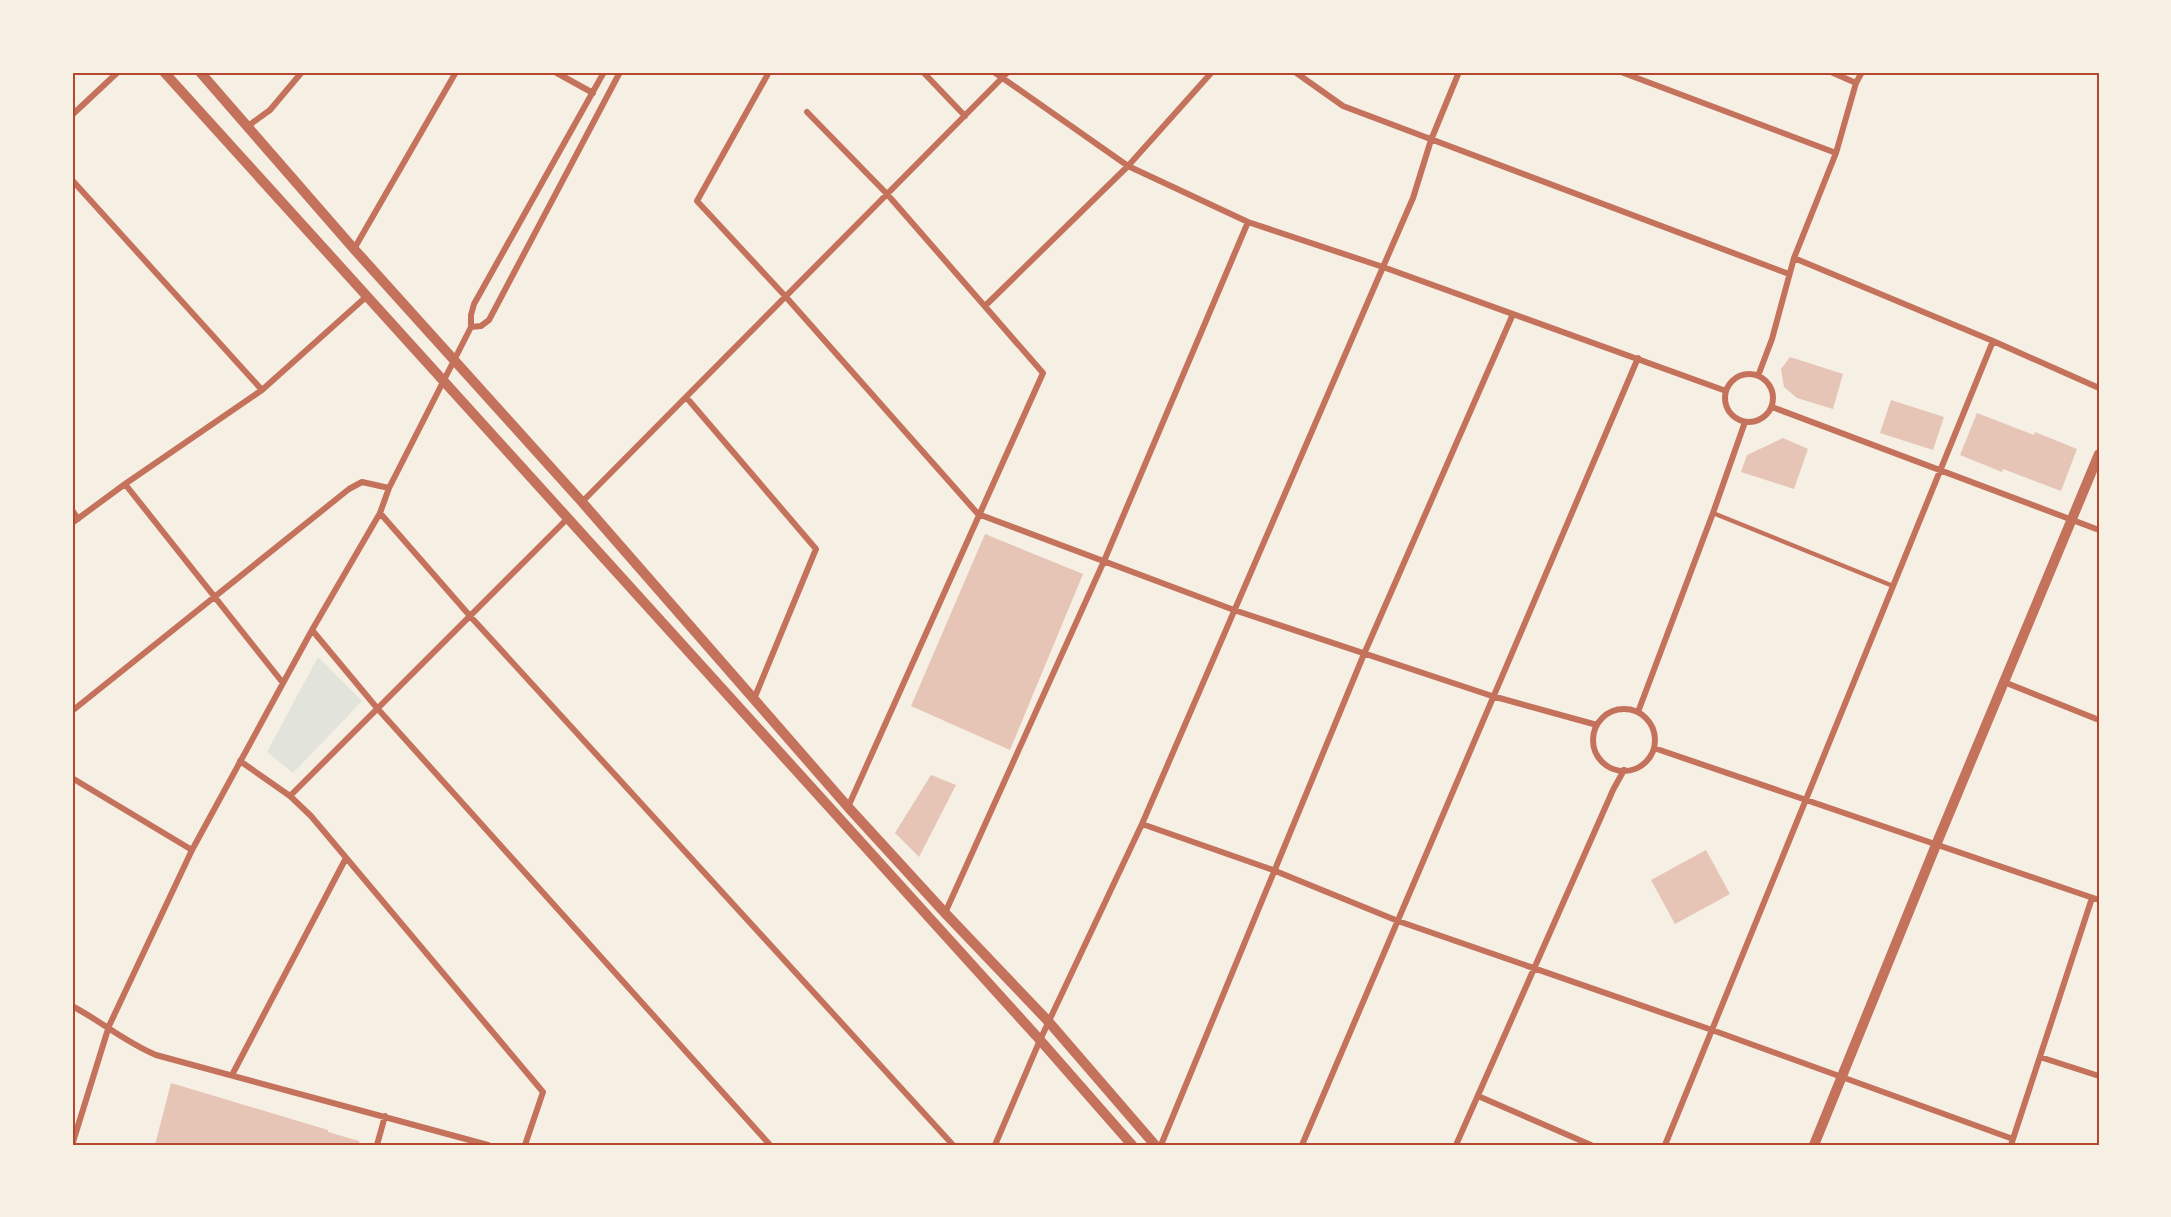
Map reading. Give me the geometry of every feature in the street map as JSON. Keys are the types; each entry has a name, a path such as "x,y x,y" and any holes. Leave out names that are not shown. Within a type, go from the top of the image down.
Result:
{"street":[{"path":"72,115 118,72"},
{"path":"164,72 1040,1040 1132,1145"},
{"path":"200,72 354,249 582,502 848,807 1048,1021 1155,1145"},
{"path":"248,126 270,110 302,72"},
{"path":"354,249 456,72"},
{"path":"555,72 593,93"},
{"path":"72,1145 108,1026 192,850 312,630 380,513 389,488 471,327 474,304 604,72"},
{"path":"471,327 481,326 489,320 620,72"},
{"path":"769,72 697,201 786,297 978,514 1234,610 1492,696 1597,725"},
{"path":"923,72 965,116"},
{"path":"994,72 1128,166 1248,222 1383,267 1726,391"},
{"path":"582,502 1008,72"},
{"path":"985,306 1128,166 1212,72"},
{"path":"1294,72 1343,106 1789,274"},
{"path":"995,1145 1048,1021 1142,824 1413,198 1431,140 1459,72"},
{"path":"1621,72 1836,153"},
{"path":"1831,72 1856,83"},
{"path":"1758,376 1772,339 1794,258 1836,153 1856,83 1862,72"},
{"path":"807,112 887,194 1043,373 848,807"},
{"path":"72,180 262,390"},
{"path":"945,913 1104,561 1248,222"},
{"path":"1794,258 2099,388"},
{"path":"72,510 75,521 262,390 367,296"},
{"path":"1161,1145 1364,654 1513,314"},
{"path":"1665,1145 1993,341"},
{"path":"1302,1145 1638,358"},
{"path":"1746,374 1758,376 1767,381 1771,388 1774,395 1772,407 1760,421 1745,423 1737,420 1727,409 1726,391 1732,380 1738,376 1746,374"},
{"path":"686,397 816,549 753,699"},
{"path":"1772,407 2099,530"},
{"path":"1638,712 1745,423"},
{"path":"1814,1145 2099,454"},
{"path":"72,711 350,489 362,482 389,488"},
{"path":"125,484 283,683"},
{"path":"380,513 470,616 953,1145"},
{"path":"290,796 567,519"},
{"path":"312,630 377,708 770,1145"},
{"path":"2004,682 2099,720"},
{"path":"1619,709 1638,712 1651,724 1654,733 1654,748 1642,765 1624,770 1614,769 1598,755 1594,746 1597,725 1610,712 1619,709"},
{"path":"1142,824 1273,870 1398,921 1841,1076 2012,1142 2096,899 1654,748"},
{"path":"240,761 290,796 311,816 543,1092 525,1145"},
{"path":"1456,1145 1613,790 1624,770"},
{"path":"72,778 192,850"},
{"path":"232,1075 346,858"},
{"path":"72,1006 108,1026 139,1048 156,1056 488,1145"},
{"path":"2040,1057 2099,1076"},
{"path":"1478,1096 1591,1145"},
{"path":"377,1145 385,1116"}],"lane":[{"path":"1713,513 1893,586"}],"shaded area":[{"path":"318,657 362,701 293,773 267,752"}],"building":[{"path":"1790,357 1843,374 1833,409 1797,398 1784,387 1781,369"},
{"path":"1891,400 1944,417 1933,450 1880,433"},
{"path":"1977,413 2077,449 2061,491 2003,469 2002,472 1960,455"},
{"path":"1783,438 1808,449 1794,489 1741,472 1747,455"},
{"path":"985,534 1083,574 1010,750 911,706"},
{"path":"931,775 956,785 919,857 895,833"},
{"path":"1706,850 1730,894 1675,924 1651,880"},
{"path":"171,1083 328,1130 328,1132 359,1141 359,1145 155,1145"}]}
